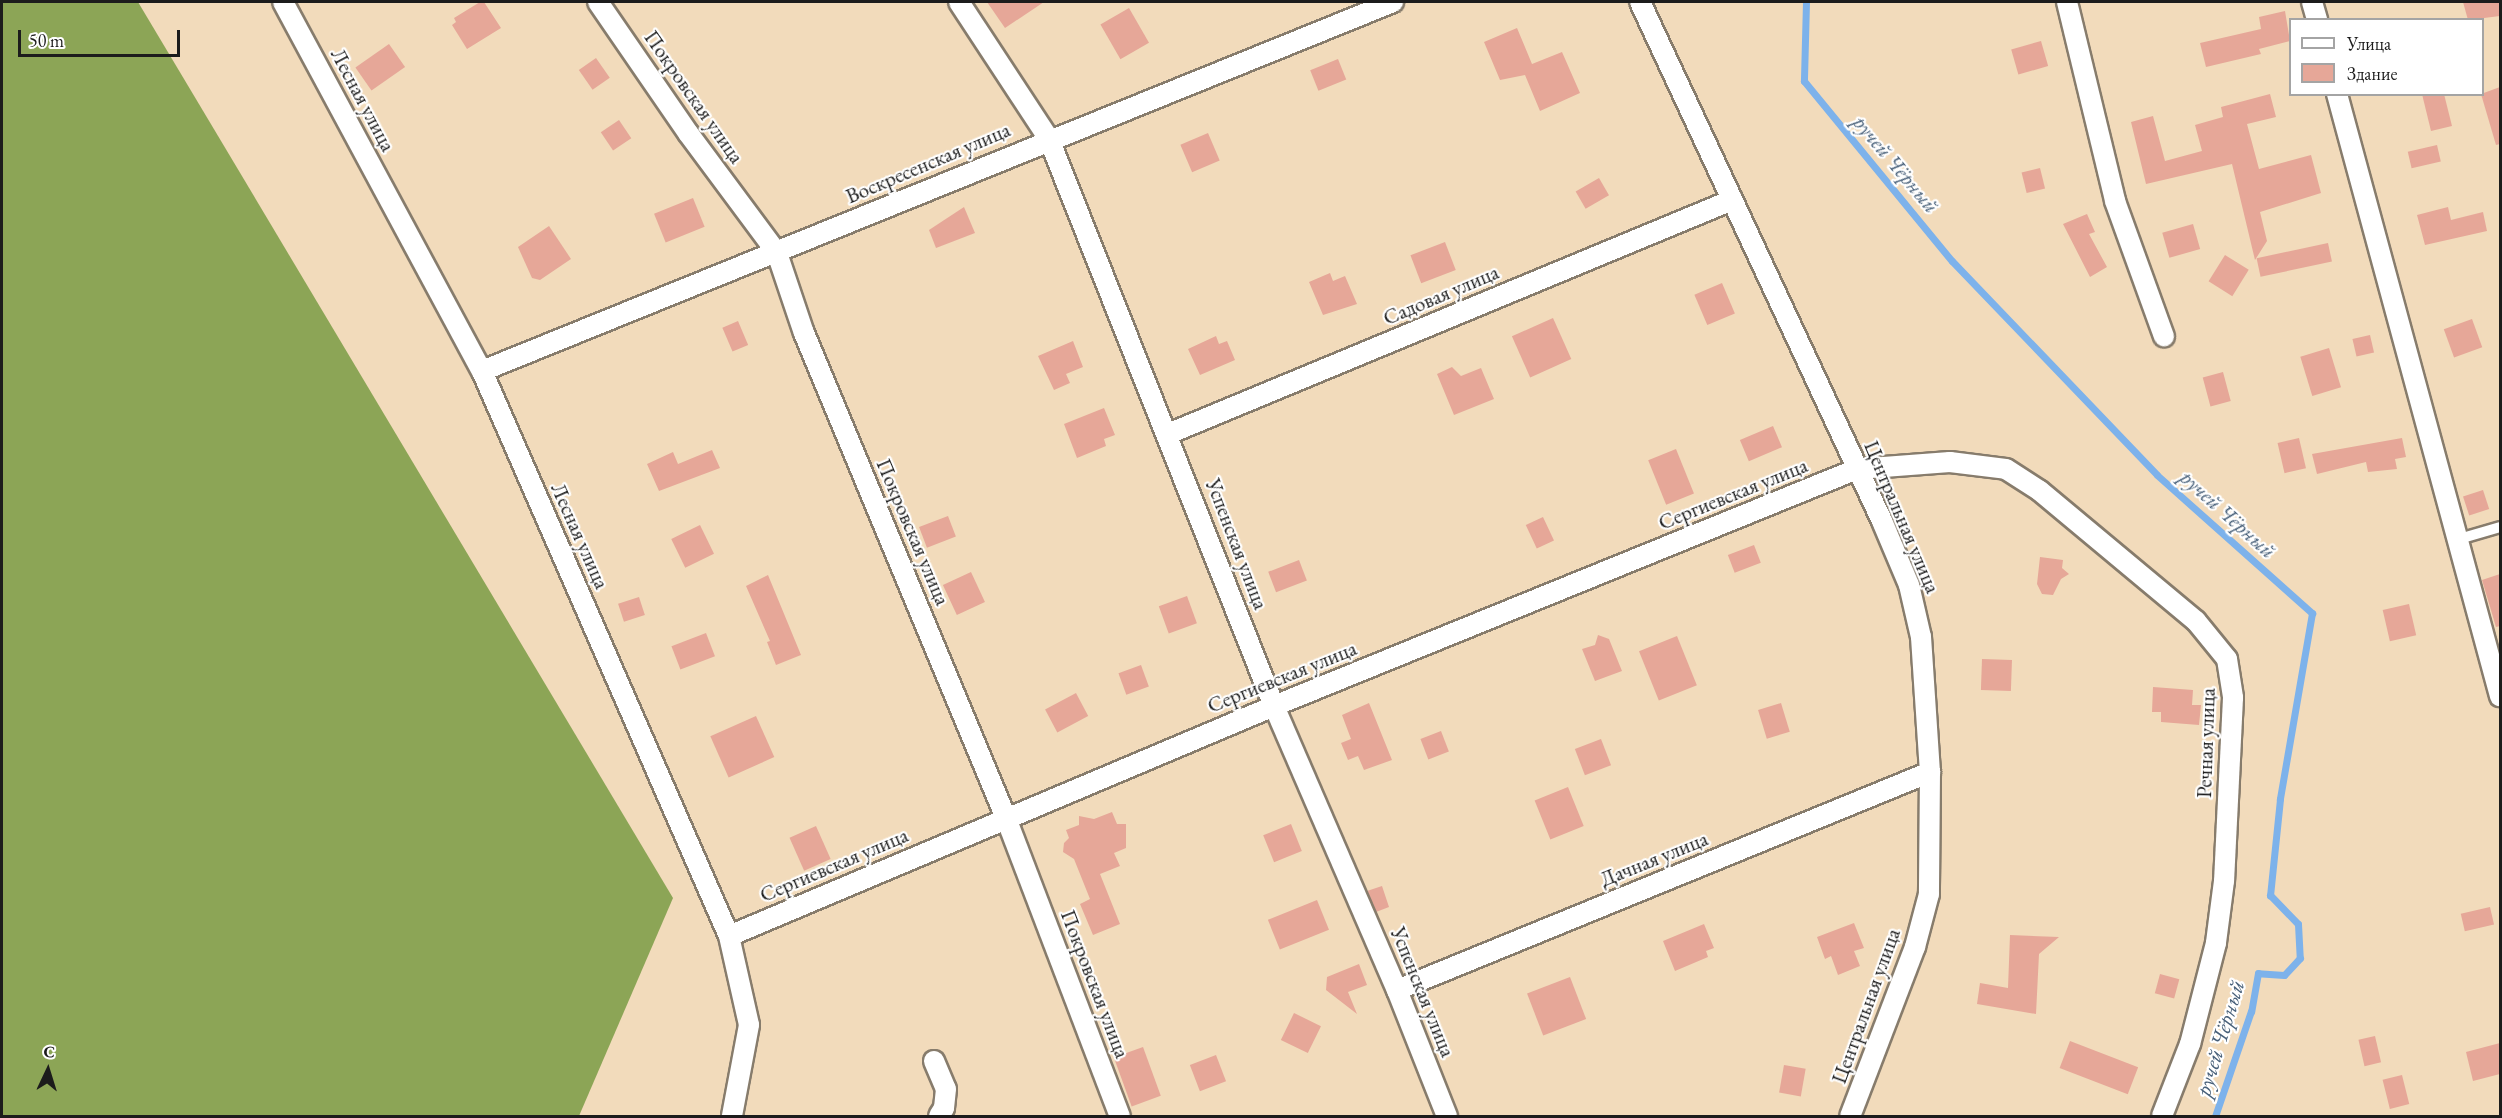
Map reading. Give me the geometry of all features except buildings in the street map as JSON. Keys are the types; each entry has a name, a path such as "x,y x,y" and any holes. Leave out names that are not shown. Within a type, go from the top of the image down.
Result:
{"street":[{"name":"Лесная улица","path":"283,2 482,371 729,936 748,1025 732,1116"},
{"name":"Покровская улица","path":"598,2 688,133 777,253 804,333 1006,818 1120,1116"},
{"name":"Успенская улица","path":"959,2 1049,139 1274,706 1397,990 1447,1116"},
{"name":"Воскресенская улица","path":"482,371 777,253 1049,139 1393,2"},
{"name":"Центральная улица","path":"1640,2 1909,585 1921,636 1930,772 1929,894 1915,947 1850,1116"},
{"path":"2067,2 2115,201 2164,336"},
{"path":"2312,2 2316,18"},
{"path":"2338,96 2500,696"},
{"name":"Садовая улица","path":"1168,434 1732,200"},
{"name":"Речная улица","path":"1857,469 1950,462 2006,469 2040,491 2196,621 2227,659 2233,698 2224,881 2216,943 2190,1044 2162,1116"},
{"name":"Сергиевская улица","path":"729,936 1274,706 1857,469"},
{"name":"Дачная улица","path":"1397,990 1930,772"},
{"path":"934,1061 946,1089 944,1108 939,1116"}],"lane":[{"path":"2459,538 2500,527"}],"green space":[{"path":"2,2 138,2 673,898 579,1116 2,1116"}],"waterway":[{"name":"ручей Чёрный","path":"1806,2 1804,81 1952,261 2157,475 2312,613 2280,799 2270,895 2298,924 2300,958 2284,975 2258,973 2251,1011 2215,1116"}]}
